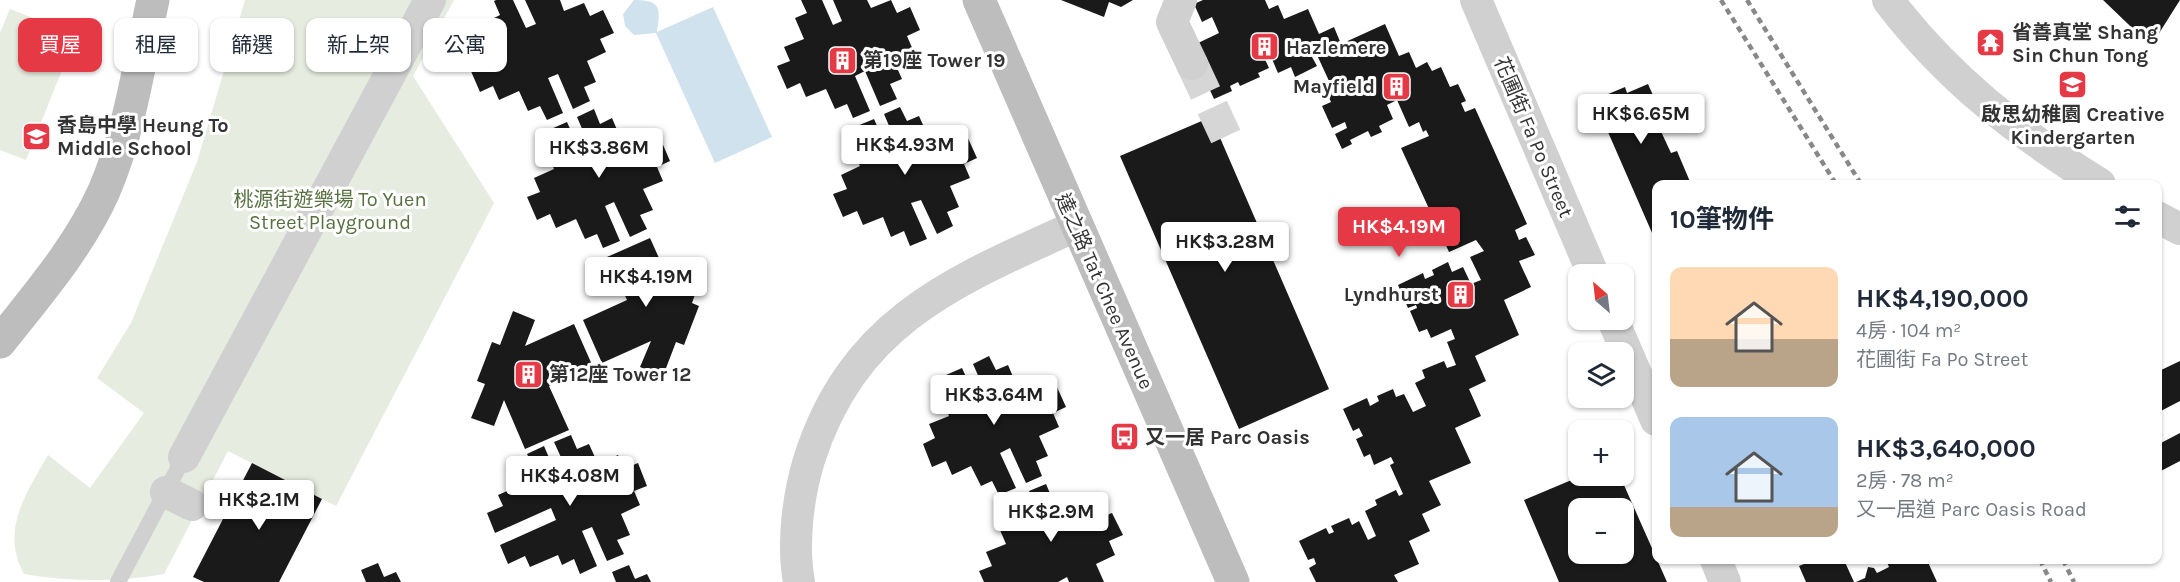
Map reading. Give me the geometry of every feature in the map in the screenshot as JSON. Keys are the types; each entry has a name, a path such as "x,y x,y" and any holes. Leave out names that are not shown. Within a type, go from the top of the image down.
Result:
{"main road":[{"path":"0,342 62,261 86,225 104,191 123,138 153,0"},
{"name":"達之路 Tat Chee Avenue","path":"979,0 1233,582"}],"street":[{"path":"184,457 430,0"},
{"path":"1181,0 1172,22 1192,64"},
{"name":"花圃街 Fa Po Street","path":"1476,0 1589,264"},
{"path":"1888,0 1918,40 1976,96 2053,155 2094,180"},
{"path":"2162,220 2180,230"},
{"path":"799,582 797,529 803,481 818,434 839,390 868,351 903,317 944,289 1076,226"},
{"path":"1617,330 1652,411"},
{"path":"1718,564 1725,582"}],"lane":[{"path":"118,582 179,498 184,457"}],"green space":[{"name":"桃源街遊樂場 To Yuen Street Playground","path":"245,0 454,0 444,18 423,18 423,57 413,76 494,203 336,506 228,451 164,574 94,580 24,574 17,558 15,527 24,498 48,455 90,488 144,413 97,378 131,323 197,162 224,72 294,72 294,18 240,18"},
{"path":"10,9 33,18 18,18 18,72 61,72 26,160 0,150 0,33"}],"water":[{"path":"634,0 650,2 658,8 657,32 713,7 772,137 715,163 656,33 634,35 625,26 623,14"}],"building":[{"path":"513,0 526,28 536,24 525,0 560,0 564,11 584,3 590,16 603,10 614,33 600,39 606,52 587,61 596,82 584,87 590,101 573,109 558,74 548,78 563,113 547,120 540,106 528,111 519,91 499,100 493,86 480,92 471,72 507,72 507,18 494,18 500,15 494,1"},
{"name":"第19座 Tower 19","path":"801,0 822,0 833,25 842,21 833,0 867,0 871,8 891,0 897,13 910,7 920,30 907,36 913,50 893,59 902,79 890,84 897,99 880,106 865,71 855,76 870,111 853,118 847,104 835,109 826,89 806,97 800,83 787,89 777,66 790,61 784,47 804,39 795,18 807,13"},
{"path":"1061,0 1133,0 1121,7 1109,2 1104,17"},
{"path":"1203,0 1265,0 1269,9 1278,5 1284,19 1308,9 1319,34 1334,27 1341,44 1385,24 1399,56 1409,52 1416,68 1427,62 1432,71 1441,67 1450,87 1458,84 1466,101 1461,103 1465,112 1475,108 1527,224 1515,230 1519,240 1526,237 1535,255 1519,261 1531,287 1504,300 1519,335 1475,356 1486,381 1469,389 1481,416 1455,428 1471,463 1429,481 1441,505 1422,514 1430,531 1409,541 1419,564 1394,575 1398,582 1316,582 1309,568 1316,564 1314,558 1308,560 1299,541 1326,528 1329,534 1334,532 1331,526 1349,518 1352,525 1359,521 1368,540 1376,536 1365,511 1377,505 1375,500 1396,490 1399,496 1403,494 1390,465 1394,463 1391,457 1374,465 1370,454 1364,457 1356,439 1363,436 1359,428 1353,431 1343,409 1367,398 1370,406 1379,401 1377,396 1393,389 1396,397 1404,394 1413,412 1426,406 1415,383 1425,378 1422,370 1444,361 1447,368 1456,365 1447,342 1455,339 1451,329 1431,338 1427,329 1419,332 1410,311 1417,308 1416,305 1408,308 1398,285 1423,273 1425,279 1434,275 1432,270 1448,262 1452,272 1463,267 1471,284 1481,280 1470,257 1484,251 1476,240 1449,252 1401,148 1429,136 1426,130 1423,132 1419,122 1409,127 1397,100 1387,105 1393,119 1379,126 1382,132 1371,137 1368,131 1350,140 1352,144 1342,149 1335,134 1347,128 1345,122 1332,128 1322,106 1331,102 1327,93 1344,86 1339,76 1329,81 1317,55 1312,57 1317,66 1295,77 1291,67 1278,73 1268,50 1262,53 1269,68 1258,73 1260,77 1240,86 1238,82 1230,86 1232,91 1214,99 1204,77 1210,75 1208,70 1202,72 1196,44 1219,33 1212,17 1202,22 1194,4"},
{"path":"2103,0 2180,0 2151,46"},
{"path":"1648,84 1665,122 1658,125 1671,153 1677,151 1689,180 1652,180 1652,233 1594,100 1625,87 1627,93"},
{"path":"900,107 907,121 919,116 928,136 948,128 954,141 967,136 977,158 964,164 970,178 950,186 959,207 947,212 953,226 937,234 921,200 911,203 927,239 910,246 904,231 891,237 883,217 863,225 857,211 843,217 833,194 847,189 841,175 860,166 851,146 863,140 857,126 874,119 889,153 899,149 884,114"},
{"path":"594,109 600,124 612,118 621,139 641,130 647,144 660,138 670,161 657,167 663,181 643,189 653,210 640,215 647,229 630,237 614,202 605,206 620,241 603,248 597,234 585,239 576,219 556,228 550,214 537,220 527,197 540,192 534,178 554,169 545,148 557,143 551,129 567,122 582,156 592,152 577,117"},
{"path":"1211,117 1329,389 1239,429 1120,156"},
{"path":"650,238 672,287 682,261 704,269 692,303 699,306 684,345 676,342 663,376 640,367 651,341 602,363 583,320 627,300 607,257"},
{"name":"第12座 Tower 12","path":"513,311 535,320 525,346 574,324 593,367 549,386 569,430 525,449 504,400 494,426 471,418 485,384 477,381 492,342 500,345"},
{"path":"989,356 996,370 1008,365 1017,386 1036,377 1042,390 1056,385 1066,407 1053,413 1059,427 1039,436 1048,456 1036,461 1042,476 1026,483 1010,448 1000,453 1016,488 999,495 992,481 981,486 971,466 952,475 946,461 932,467 923,444 935,438 929,424 949,416 940,395 952,390 946,375 962,368 978,403 988,398 973,364"},
{"path":"2180,361 2180,401 2162,410 2162,370"},
{"path":"2180,433 2180,461 2162,470 2162,442"},
{"path":"571,435 577,449 589,444 598,464 618,455 624,469 638,463 647,486 634,491 640,505 621,514 630,535 617,540 624,554 607,561 592,527 582,531 597,566 580,574 574,559 562,565 558,555 530,567 525,556 508,564 500,545 556,520 551,508 495,533 487,513 503,506 498,495 526,483 522,474 534,468 527,454 544,446 559,481 570,477 554,442"},
{"path":"252,463 322,499 279,582 204,582 193,577"},
{"path":"1568,481 1568,486 1624,486 1630,498 1568,498 1568,564 1634,564 1634,508 1652,548 1652,564 1659,564 1667,582 1559,582 1524,500"},
{"path":"1046,484 1052,498 1065,493 1073,513 1093,505 1099,518 1112,513 1123,535 1109,541 1115,555 1096,564 1104,582 1069,582 1067,577 1058,582 984,582 979,571 992,566 986,552 1006,544 997,523 1009,518 1003,503 1019,496 1035,531 1045,526 1029,491"},
{"path":"378,563 384,577 396,572 401,582 366,582 361,570"},
{"path":"1846,564 1854,582 1806,582 1799,566"},
{"path":"1888,564 1929,564 1937,582 1856,582 1865,578 1868,567 1874,568 1877,573 1889,567"},
{"path":"629,565 635,579 647,574 651,582 616,582 612,572"}],"tunnel":[{"path":"1192,64 1226,137"}],"railway":[{"path":"1721,0 1834,180"},
{"path":"1747,0 1859,180"},
{"path":"2042,564 2051,582"},
{"path":"2065,564 2074,582"}],"place":[{"name":"省善真堂 Shang Sin Chun Tong","path":"1991,43"},
{"name":"Hazlemere","path":"1265,47"},
{"name":"第19座 Tower 19","path":"842,60"},
{"name":"啟思幼稚園 Creative Kindergarten","path":"2073,84"},
{"name":"Mayfield","path":"1396,86"},
{"name":"香島中學 Heung To Middle School","path":"36,137"},
{"name":"Lyndhurst","path":"1460,294"},
{"name":"第12座 Tower 12","path":"528,374"},
{"name":"又一居 Parc Oasis","path":"1124,437"}]}
